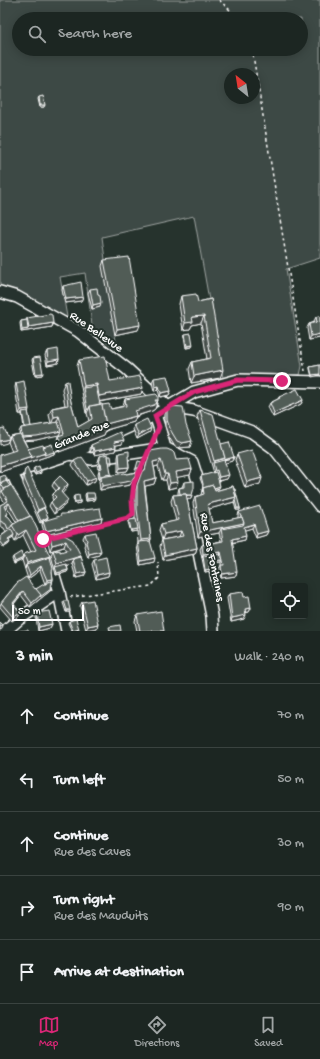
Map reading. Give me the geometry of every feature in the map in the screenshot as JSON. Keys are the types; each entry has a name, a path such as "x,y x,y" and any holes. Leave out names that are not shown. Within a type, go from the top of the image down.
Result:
{"street":[{"name":"Rue Bellevue","path":"0,292 17,297 78,331 127,369 168,407"},
{"name":"Grande Rue","path":"0,477 70,454 155,416 194,392 238,380 320,382"},
{"path":"168,407 194,411 252,432 274,448 320,506"},
{"path":"70,454 91,459 165,448 155,416"},
{"path":"149,451 159,427"},
{"name":"Rue des Fontaines","path":"165,448 192,462 199,484 198,496 189,504 212,616 213,631"},
{"path":"12,473 43,539 59,595 67,631"},
{"path":"43,539 62,534"},
{"path":"5,631 19,619 59,595"}],"path":[{"path":"219,0 231,12"},
{"path":"253,56 306,381"},
{"path":"62,534 128,518 133,514 132,500 134,483 149,451"},
{"path":"59,595 151,586 159,578 158,562"}],"shaded area":[{"path":"0,0 320,0 320,258 286,269 302,366 300,375 223,378 194,216 102,237 117,349 93,332 85,273 60,277 67,317 61,324 21,303 0,296"}],"building":[{"path":"43,96 45,105 40,105 39,97"},
{"path":"129,257 140,325 117,329 104,260"},
{"path":"81,282 83,297 66,299 63,286"},
{"path":"97,288 101,303 93,305 90,289"},
{"path":"196,294 198,302 211,299 223,370 194,376 192,362 211,358 204,316 192,317 193,322 185,323 181,296"},
{"path":"50,314 52,315 53,323 29,327 27,318"},
{"path":"320,316 320,334 311,336 309,324 317,322 316,317"},
{"path":"27,320 28,329 22,330 21,321"},
{"path":"191,333 193,345 187,346 185,334"},
{"path":"58,349 59,359 48,361 47,351"},
{"path":"105,356 110,381 140,376 143,388 99,396 97,384 84,386 79,360"},
{"path":"40,357 43,373 36,374 33,358"},
{"path":"320,365 320,374 312,375 310,367"},
{"path":"167,376 171,391 161,393 159,386 155,387 154,378"},
{"path":"24,381 29,409 21,410 16,383"},
{"path":"68,381 71,402 78,427 92,419 90,406 102,404 107,428 62,445 58,436 64,434 59,416 54,417 52,408 68,405 65,382"},
{"path":"96,386 100,404 90,406 89,409 87,409 83,388"},
{"path":"297,389 303,400 274,413 270,403"},
{"path":"156,394 158,396 158,400 155,400 157,403 135,411 136,416 106,424 102,405 109,404 111,409 126,406 125,399"},
{"path":"171,406 183,407 186,425 192,441 182,443 177,441 171,431 167,420 167,408"},
{"path":"200,410 213,414 225,458 214,461"},
{"path":"28,411 31,427 25,428 22,412"},
{"path":"147,419 151,428 139,435 134,425"},
{"path":"58,422 61,431 37,436 22,437 21,428"},
{"path":"4,428 9,439 0,441 0,429"},
{"path":"120,432 124,440 114,442 116,447 95,451 94,448 92,448 91,445"},
{"path":"20,434 32,456 0,466 0,455 16,450 10,436"},
{"path":"229,442 234,457 224,460 225,458 221,444"},
{"path":"52,444 54,452 44,455 45,453 43,447"},
{"path":"43,445 45,453 31,458 32,456 28,449"},
{"path":"162,449 172,451 176,460 189,459 192,469 176,472 178,482 170,483 168,474 165,474 161,460 153,462 156,478 144,481 151,539 141,540 137,509 137,485 142,471 145,470 150,451"},
{"path":"252,450 262,478 247,482 237,454"},
{"path":"129,451 129,467 120,468 119,453"},
{"path":"108,454 111,474 100,476 99,469 102,468 99,460 100,456"},
{"path":"108,456 111,456 112,462 109,462"},
{"path":"82,457 96,477 87,481 74,461"},
{"path":"224,460 229,475 219,477 217,470 215,471 213,463"},
{"path":"138,461 142,462 139,468 136,468"},
{"path":"39,466 41,471 36,473 34,468"},
{"path":"27,468 45,507 38,510 25,480 24,474"},
{"path":"138,472 131,481 102,486 101,477"},
{"path":"216,472 220,486 214,488 213,485 203,488 202,492 203,484 201,476"},
{"path":"5,475 7,479 0,483 0,477"},
{"path":"60,476 68,484 61,492 68,500 56,510 51,502 56,497 53,494 59,488 54,482"},
{"path":"6,481 10,486 4,489 1,484"},
{"path":"194,481 192,495 180,494 179,488 184,487 184,482"},
{"path":"11,485 30,516 19,521 9,503 4,506 8,514 6,515 14,524 8,529 6,524 0,521 0,505 8,501 2,491"},
{"path":"213,485 215,491 233,486 236,497 208,504 212,523 242,517 244,523 200,532 195,497 204,494 203,488"},
{"path":"235,489 240,508 237,508"},
{"path":"86,493 94,493 95,498 87,499"},
{"path":"186,494 197,548 165,555 162,540 183,536 181,531 164,534 161,524 179,520 173,495"},
{"path":"79,495 80,501 75,502 74,496"},
{"path":"260,506 268,531 257,534 254,524 244,527 246,536 232,539 237,572 222,574 221,565 224,565 221,552 203,554 202,545 223,541 221,529 243,525 244,523 239,512"},
{"path":"44,508 48,517 41,521 37,512"},
{"path":"100,508 102,518 46,531 43,521 60,516 61,514"},
{"path":"31,516 50,556 27,563 24,554 36,550 26,530 18,535 12,525"},
{"path":"136,519 138,529 131,530 129,520"},
{"path":"11,529 14,535 8,539 10,542 4,546 0,541 0,537"},
{"path":"96,532 101,551 89,554 85,534"},
{"path":"61,533 73,540 81,556 57,563 53,550 60,550 60,552 70,549 66,541 52,545 50,536"},
{"path":"150,541 155,558 141,561 138,542"},
{"path":"21,552 23,558 15,562 13,557"},
{"path":"220,554 222,560 209,561 210,569 205,570 203,556"},
{"path":"50,557 53,569 53,579 47,580 41,566 30,575 26,565"},
{"path":"81,557 86,572 77,574 73,559"},
{"path":"106,557 109,572 97,575 94,560"},
{"path":"66,564 68,570 57,573 55,567"},
{"path":"26,577 41,595 32,603 23,591 13,603 20,612 13,617 1,603 17,583"},
{"path":"52,581 50,587 51,589 40,597 41,595 36,589 47,582"},
{"path":"243,592 244,597 249,596 251,608 245,609 246,615 232,618 229,594"},
{"path":"93,600 98,624 88,626 82,602"},
{"path":"64,601 68,601 70,610 67,610"},
{"path":"49,611 52,624 39,627 37,613"},
{"path":"161,611 164,631 140,631 137,615"},
{"path":"76,619 79,629 73,631 69,621"},
{"path":"120,625 121,631 110,631 109,627"}],"route":[{"path":"43,539 128,518 133,514 132,500 134,483 159,427 155,416 194,392 238,380 282,381"}]}
